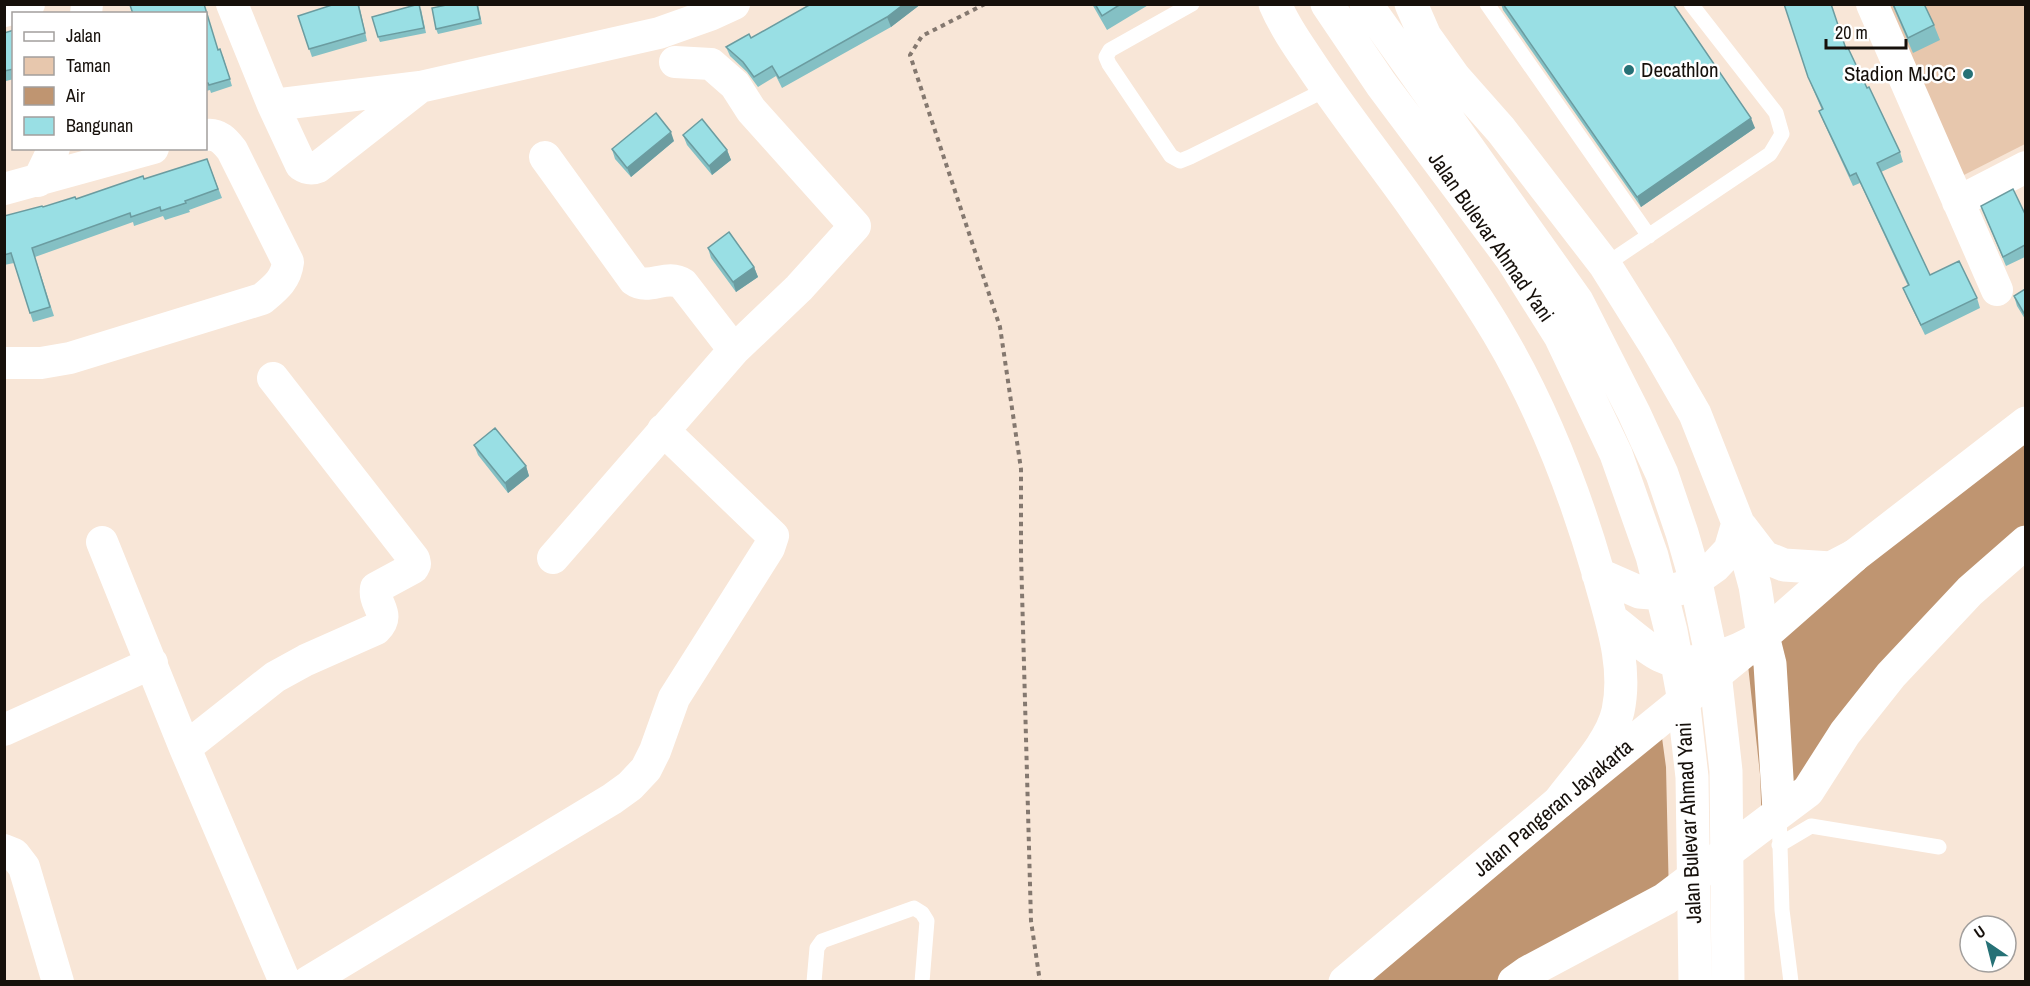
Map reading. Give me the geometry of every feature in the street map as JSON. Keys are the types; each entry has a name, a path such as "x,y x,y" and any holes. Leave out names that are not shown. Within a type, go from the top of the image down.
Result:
{"main road":[{"path":"1275,4 1283,22 1327,89 1467,283 1499,334 1525,382 1570,484 1612,620 1622,685 1617,713 1605,740 1559,802"},
{"name":"Jalan Bulevar Ahmad Yani","path":"1327,4 1381,84 1511,258 1560,336 1616,454 1652,556 1671,630 1682,690 1692,777 1695,981"},
{"name":"Jalan Bulevar Ahmad Yani","path":"1366,4 1576,301 1634,412 1662,474 1692,567 1715,674 1726,771 1728,981"},
{"path":"1411,4 1425,36 1455,78 1501,130 1605,265 1695,414 1738,523 1755,586 1767,650 1779,811"},
{"name":"Jalan Pangeran Jayakarta","path":"1345,981 1559,802 1767,650 1854,556 2025,423"},
{"path":"1598,574 1638,592 1663,594 1687,586 1715,566 1730,550 1738,523"},
{"path":"1738,523 1764,557 1784,565 1832,568 1854,556"},
{"path":"1514,981 1665,899 1808,791 1845,733 1891,675 1970,591 2025,542"},
{"path":"1612,620 1662,657 1686,662 1705,660 1744,648 1767,650"}],"street":[{"path":"4,11 29,4"},
{"path":"232,4 273,105 301,165 306,168 313,169 420,87"},
{"path":"273,105 420,87 659,33 734,4"},
{"path":"1872,4 1996,290"},
{"path":"553,558 734,350 799,288 855,226 751,110 735,85 711,64 675,62"},
{"path":"4,363 42,363 70,358 262,299 275,288 286,274 288,262 232,150 222,138 207,135"},
{"path":"38,181 53,150"},
{"path":"4,189 146,150"},
{"path":"545,157 634,280 640,284 647,284 677,280 734,350"},
{"path":"1958,202 2025,167"},
{"path":"185,748 275,677 306,660 376,629 382,624 384,617 375,594 376,588 412,568 415,564 414,559 273,378"},
{"path":"308,981 612,799 630,786 646,769 674,698 769,548 773,536 663,430"},
{"path":"102,542 185,748 285,981"},
{"path":"4,730 152,663"},
{"path":"4,850 14,854 24,867 58,981"}],"lane":[{"path":"1192,4 1110,50 1106,57 1171,156 1180,161 1190,157 1327,89"},
{"path":"1487,4 1649,236"},
{"path":"1605,265 1770,154 1782,134 1776,113 1691,4"},
{"path":"1779,811 1782,910 1791,981"},
{"path":"1779,845 1810,826 1939,847"},
{"path":"814,981 817,948 822,940 914,908 922,913 927,921 922,981"}],"path":[{"path":"985,4 922,36 910,56 1000,327 1021,469 1021,555 1031,921 1040,981"}],"green space":[{"name":"Stadion MJCC","path":"1876,5 2025,5 2025,144 1960,177"}],"water":[{"path":"2025,423 2025,542 1808,791 1514,981 1345,982"}],"pier":[{"path":"1746,647 1760,774 1762,829 1669,899 1666,767 1660,723"}],"building":[{"path":"204,4 206,12 132,12 130,5"},
{"path":"335,4 358,4 365,33 309,49 298,16"},
{"path":"419,4 424,28 378,37 372,17"},
{"path":"451,4 477,4 480,19 436,29 432,8"},
{"path":"811,4 904,4 887,17 779,78 772,66 754,77 743,62 726,47 749,34 751,38"},
{"path":"1095,4 1121,4 1102,16"},
{"name":"Decathlon","path":"1503,4 1673,4 1751,118 1637,197"},
{"path":"1784,4 1831,4 1846,49 1848,48 1867,88 1869,87 1900,152 1877,163 1930,275 1959,261 1977,298 1921,325 1903,288 1909,285 1856,173 1850,176 1819,111 1823,109 1808,77"},
{"path":"1893,4 1924,4 1934,25 1908,38"},
{"path":"207,14 230,79 209,85"},
{"path":"12,31 12,69 4,71 4,33"},
{"path":"656,113 671,132 627,168 612,149"},
{"path":"702,119 727,150 709,166 683,135"},
{"path":"207,159 218,189 161,211 160,207 131,217 130,213 32,248 50,307 30,313 11,253 4,255 4,216 75,197 76,199 143,176 144,179"},
{"path":"2013,189 2025,214 2025,245 2003,257 1981,206"},
{"path":"729,232 754,267 733,282 708,248"},
{"path":"2025,289 2025,315 2014,296"},
{"path":"495,428 526,466 505,483 474,445"}],"place":[{"name":"Decathlon","path":"1629,70"},
{"name":"Stadion MJCC","path":"1968,74"}]}
